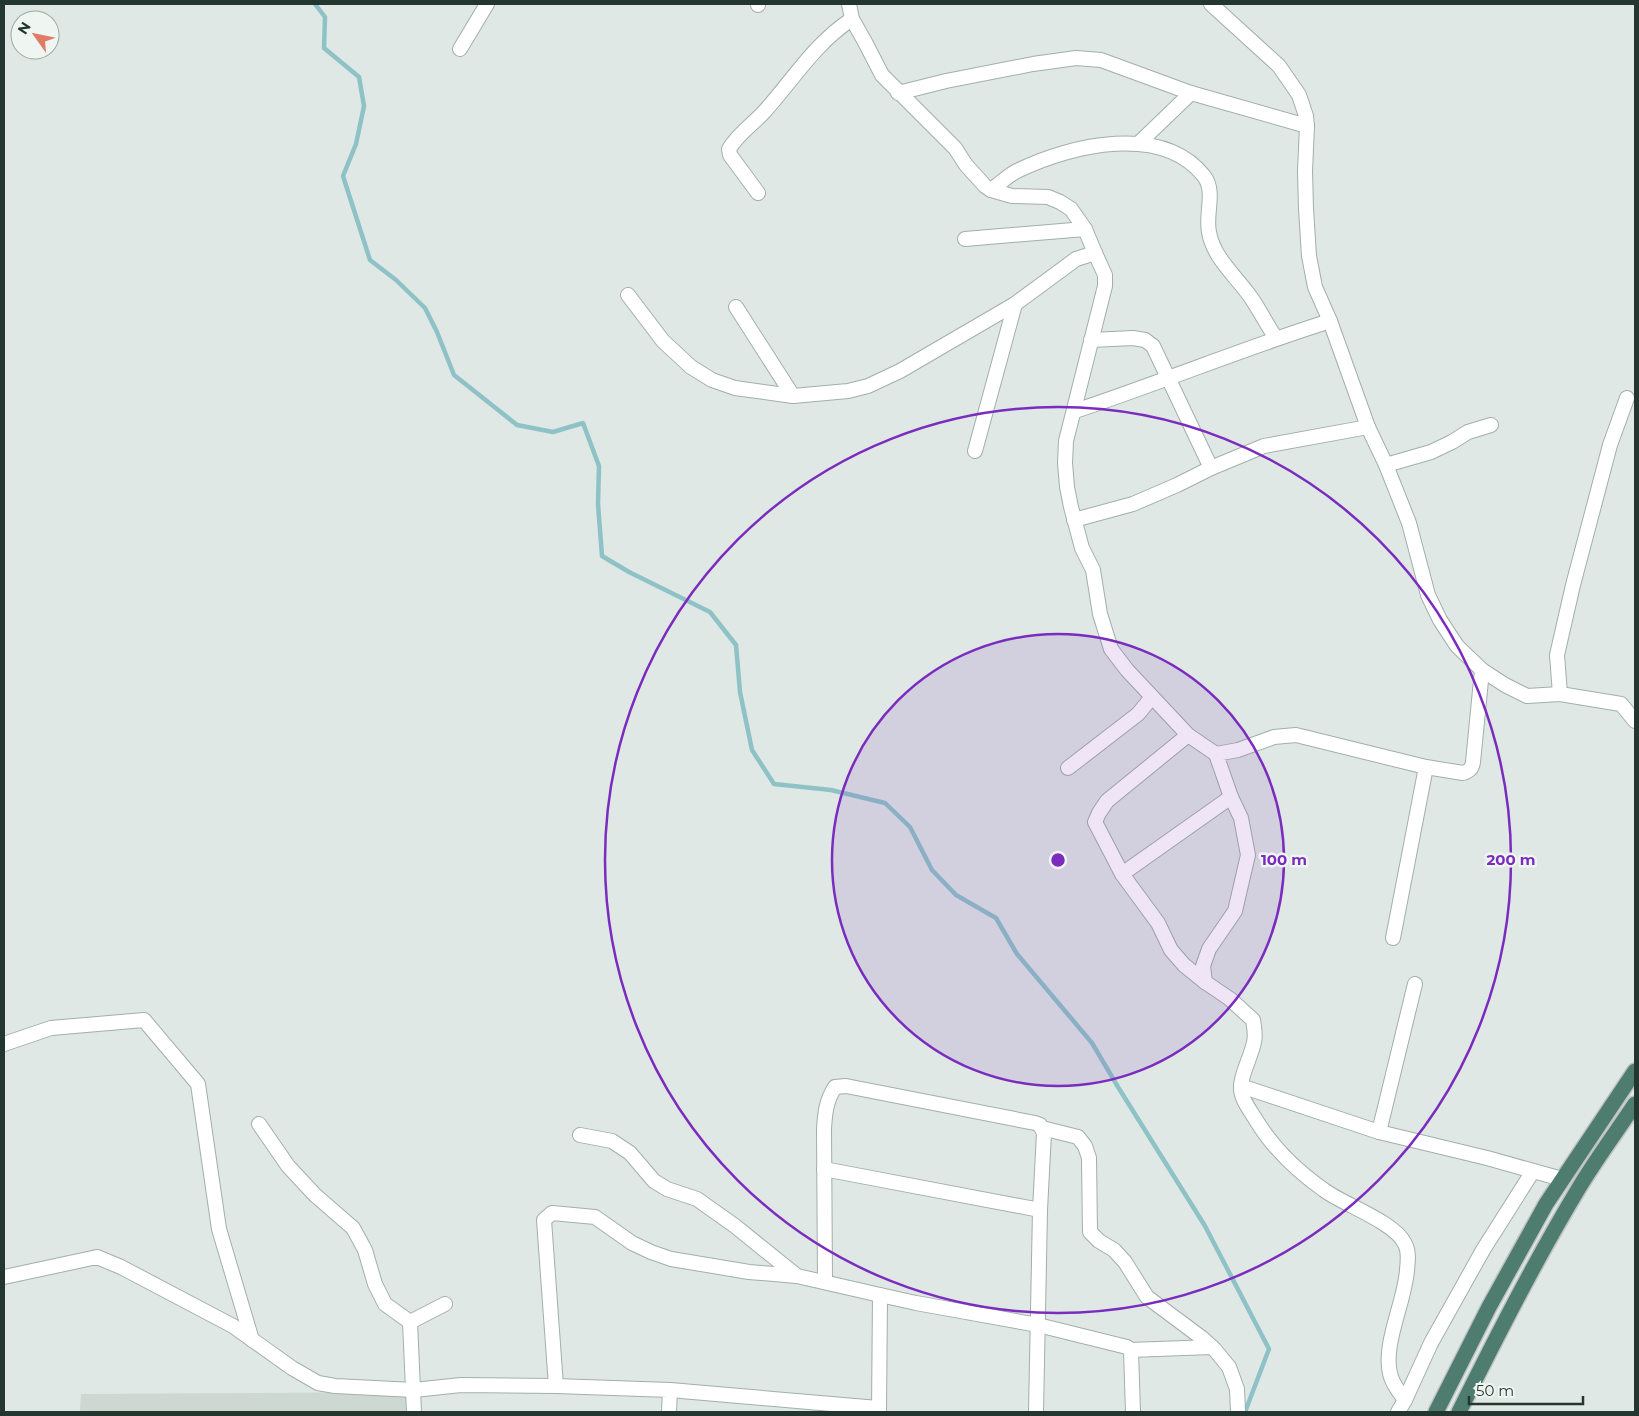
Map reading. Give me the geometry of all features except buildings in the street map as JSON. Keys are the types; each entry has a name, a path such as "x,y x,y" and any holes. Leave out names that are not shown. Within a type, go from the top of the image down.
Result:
{"highway":[{"path":"1436,1412 1489,1306 1546,1204 1635,1072"},
{"path":"1459,1412 1546,1245 1581,1185 1635,1104"}],"street":[{"path":"460,49 487,4"},
{"path":"849,4 852,19 882,75 955,148 981,182 991,190 1012,196 1048,197 1071,209 1085,229 1105,275 1105,286 1066,441 1067,487 1082,548 1093,570 1100,614 1111,649 1127,670 1188,735 1216,754 1230,797 1241,818 1248,855 1235,911 1210,949 1202,966 1204,982"},
{"path":"1211,4 1280,66 1299,95 1306,116 1307,126 1305,171 1309,256 1315,287 1330,321 1368,427 1386,465 1409,523 1428,595 1440,620 1457,646 1482,670 1505,685 1527,696 1560,694 1621,704 1635,721"},
{"path":"758,193 730,155 729,149 733,142 764,112 810,55 832,34 852,19"},
{"path":"898,93 946,81 1033,64 1076,58 1101,60 1191,93 1307,126"},
{"path":"1139,143 1191,93"},
{"path":"991,190 1017,170 1070,152 1094,147 1120,143 1139,143 1158,147 1173,153 1189,163 1204,176 1209,186 1207,219 1209,233 1215,250 1253,301 1276,338"},
{"path":"965,239 1085,229"},
{"path":"628,295 664,341 691,367 705,376 735,388 793,396 848,391 868,386 900,371 1014,304 1076,259 1095,253"},
{"path":"976,451 1014,304"},
{"path":"736,307 793,396"},
{"path":"1075,411 1276,338 1330,321"},
{"path":"1091,340 1134,338 1145,340 1154,346 1210,468"},
{"path":"1560,694 1557,655 1573,585 1610,446 1627,398"},
{"path":"1386,465 1431,452 1468,432 1491,425"},
{"path":"1074,520 1133,504 1210,468 1264,446 1368,427"},
{"path":"1216,754 1238,750 1274,737 1296,736 1426,767 1463,773 1468,772 1472,767 1482,670"},
{"path":"1068,768 1138,714 1152,697"},
{"path":"1188,735 1107,801 1095,822 1122,874 1158,923 1171,950 1184,965 1204,982 1230,999 1253,1020 1255,1041 1241,1086 1245,1102 1264,1134 1284,1157 1324,1191 1388,1226 1400,1235 1406,1244 1408,1254 1407,1280 1393,1332 1389,1363 1391,1376 1401,1406"},
{"path":"1393,938 1426,767"},
{"path":"1122,874 1230,797"},
{"path":"1379,1132 1415,984"},
{"path":"4,1044 51,1028 144,1020 198,1084 219,1229 252,1340"},
{"path":"825,1282 825,1108 835,1088 846,1086 1035,1122 1040,1125 1044,1133 1044,1158 1040,1210 1036,1412"},
{"path":"1241,1086 1379,1132 1410,1138 1562,1179"},
{"path":"259,1124 288,1166 315,1195 352,1228 365,1250 375,1284 385,1304 410,1322"},
{"path":"1042,1128 1078,1138 1085,1146 1089,1158 1090,1232 1099,1241 1114,1250 1125,1262 1147,1297 1212,1347 1228,1367 1237,1389 1238,1412"},
{"path":"580,1134 612,1141 630,1153 654,1180 667,1189 697,1199 735,1226 796,1276"},
{"path":"824,1169 1040,1210"},
{"path":"1401,1406 1431,1343 1483,1250 1533,1171"},
{"path":"556,1386 544,1220 552,1213 595,1218 632,1243 672,1259 749,1272 796,1276 916,1303 1038,1325 1127,1347 1130,1350 1212,1347"},
{"path":"4,1277 97,1257 121,1267 234,1326 292,1368 318,1383 335,1386 414,1390 461,1385 670,1390 879,1410 880,1295"},
{"path":"410,1322 445,1304"},
{"path":"410,1322 414,1412"},
{"path":"1130,1350 1133,1412"},
{"path":"669,1412 670,1390"}],"shaded area":[{"path":"408,1392 408,1412 80,1412 81,1394"}],"waterway":[{"path":"315,4 325,17 324,48 359,77 364,106 356,144 343,176 370,260 396,280 425,308 454,375 517,425 553,432 583,423 599,466 598,504 602,556 629,572 710,612 736,645 740,692 752,750 774,784 831,790 885,803 910,827 932,870 956,895 996,918 1017,954 1092,1043 1205,1226 1269,1349 1245,1412"}]}
